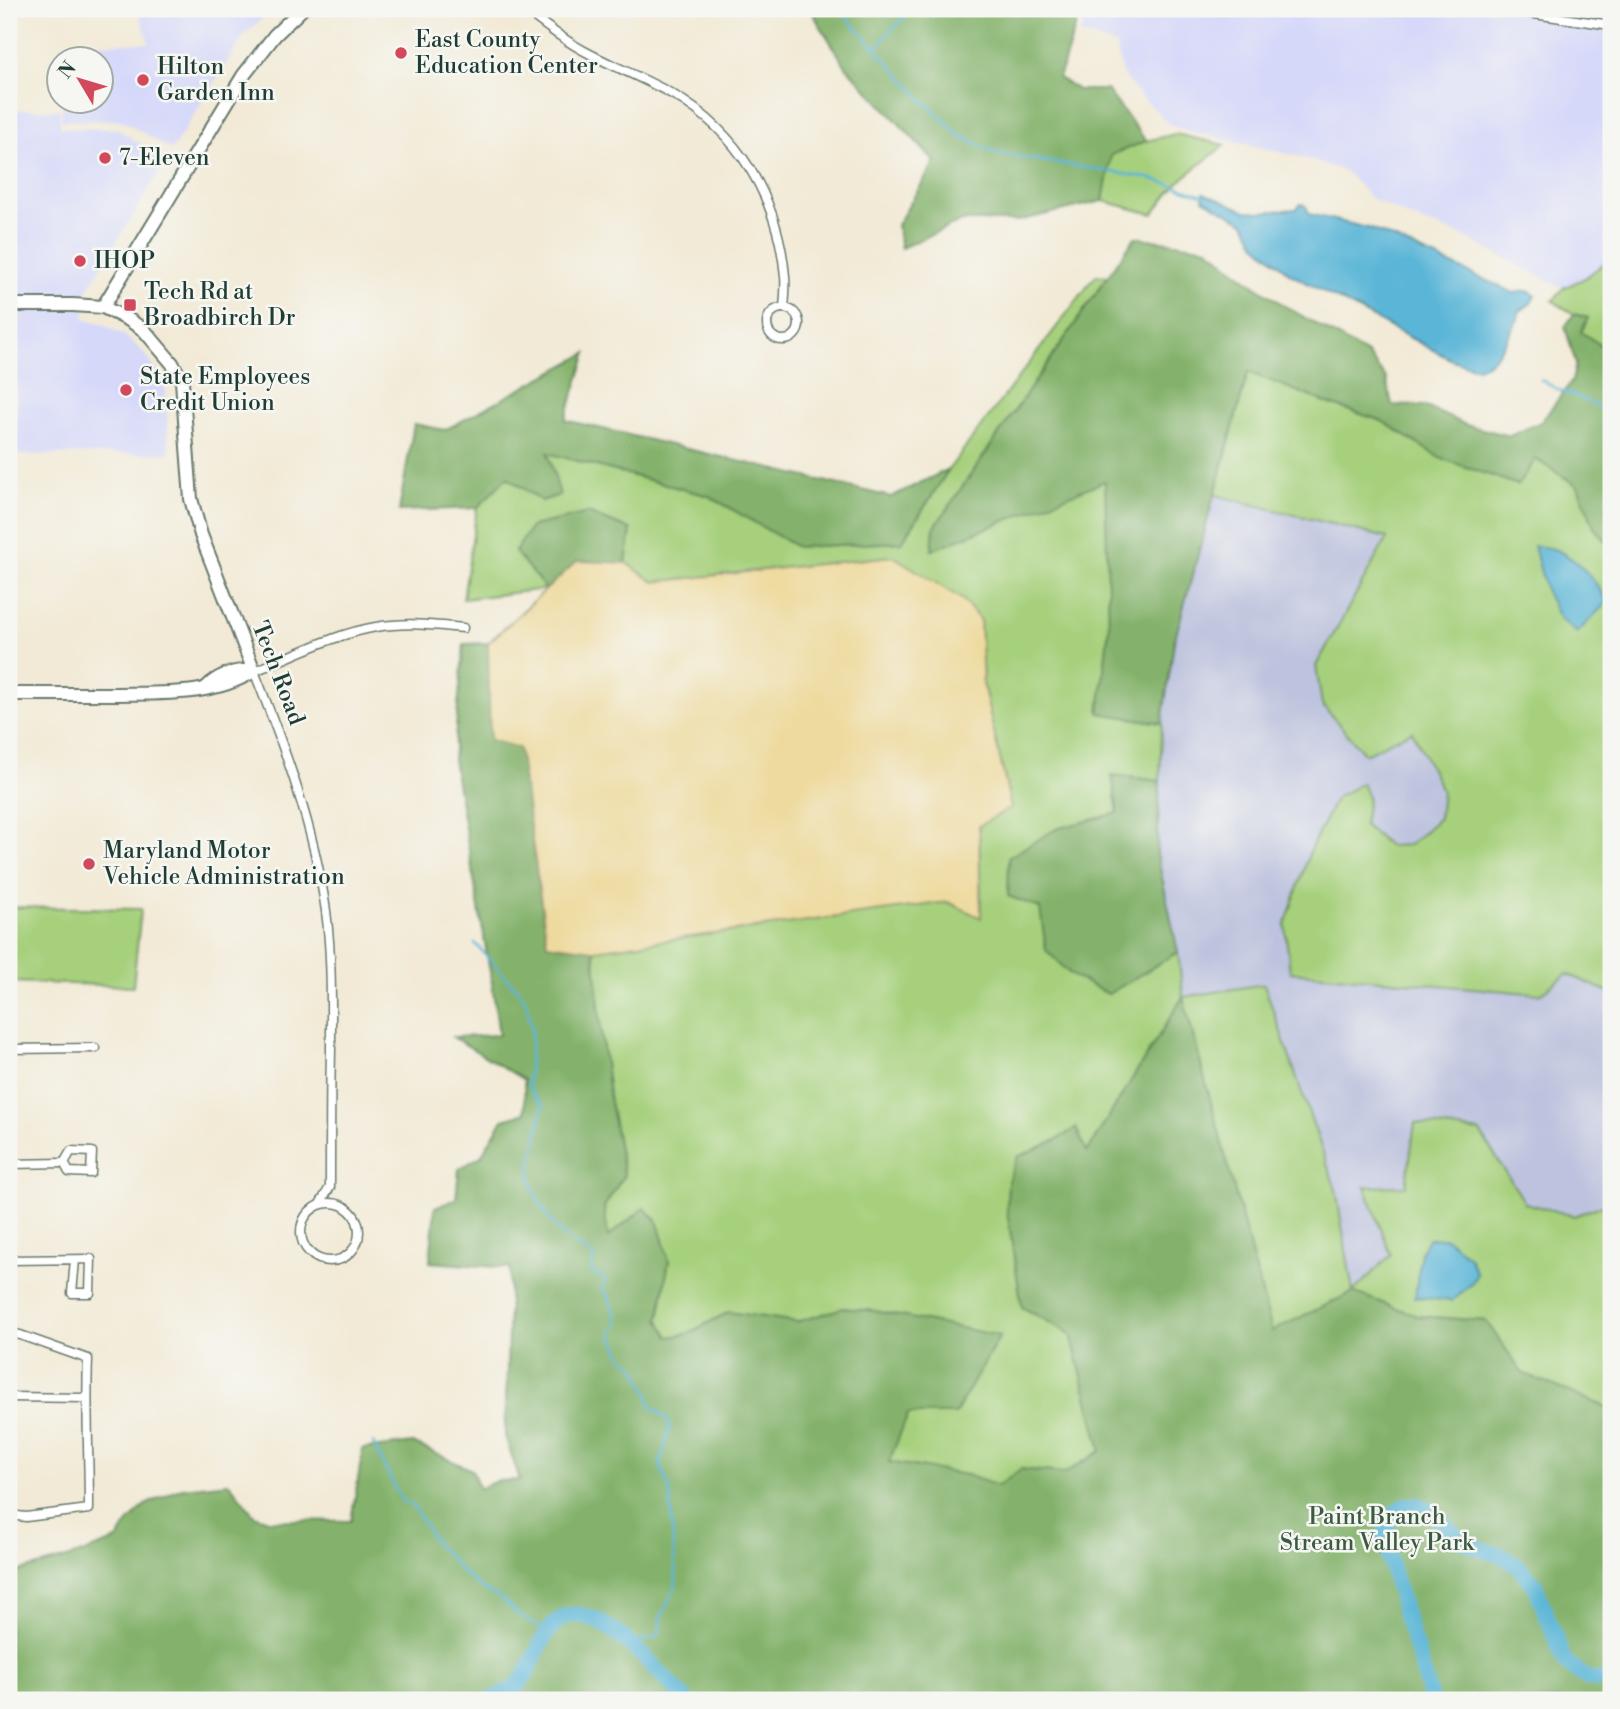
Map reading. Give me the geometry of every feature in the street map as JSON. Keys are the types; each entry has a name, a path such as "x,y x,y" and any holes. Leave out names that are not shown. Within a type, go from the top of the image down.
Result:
{"street":[{"path":"103,307 243,76 275,35 302,9"},
{"path":"524,9 588,53 673,94 727,137 763,190 773,215 782,251 784,308"},
{"path":"1499,9 1611,25"},
{"name":"Tech Road","path":"9,305 103,307 144,330 166,354 182,381 191,499 201,535 300,794 326,910 332,977 330,1187 320,1204 304,1218 301,1230 305,1247 314,1256 328,1261 351,1253 360,1234 355,1215 342,1205 330,1187"},
{"path":"784,308 797,316 799,325 791,337 781,339 769,332 767,322 775,310 784,308"},
{"path":"9,694 182,693 205,689 213,681 239,670 254,671 361,630 408,624 463,628"},
{"path":"9,1049 95,1048"},
{"path":"9,1164 64,1163"},
{"path":"320,1204 328,1202 342,1205"},
{"path":"9,1261 75,1259 91,1259 90,1293 72,1293 75,1259"},
{"path":"9,1333 88,1359 86,1398 89,1440 89,1509 26,1517 9,1516"},
{"path":"9,1397 86,1398"}],"shaded area":[{"path":"138,9 273,9 244,35 172,150 121,120 62,121 62,116 116,116 116,46 62,44 149,43"},
{"path":"1089,9 1611,10 1611,253 1607,261 1585,278 1563,288 1456,233 1412,218 1371,198 1345,171 1297,156 1185,130 1168,123 1122,73 1116,45 1080,34"},
{"path":"9,110 46,110 46,116 60,116 60,128 118,129 166,161 87,290 84,319 101,323 125,336 142,351 156,369 166,390 169,453 16,455 17,290 9,289"},
{"path":"1215,495 1388,538 1316,666 1412,731 1442,791 1439,818 1409,845 1389,846 1364,825 1368,798 1285,925 1290,972 1540,994 1567,974 1610,992 1611,1202 1574,1216 1525,1203 1480,1132 1406,1186 1391,1255 1353,1292 1336,1190 1264,984 1183,997 1178,952 1157,854 1162,723 1174,642"}],"green space":[{"path":"810,9 1081,9 1059,78 1078,90 1107,90 1146,141 1111,155 1103,201 1018,221 962,221 901,248 897,225 935,162 846,67"},
{"path":"1175,134 1225,145 1183,178 1153,214 1103,201 1111,155 1146,141"},
{"path":"1135,237 1208,248 1285,306 1367,354 1386,378 1392,405 1424,406 1466,425 1510,436 1541,422 1572,381 1576,364 1565,327 1574,314 1588,318 1581,332 1611,352 1611,547 1595,529 1578,486 1536,459 1518,485 1440,458 1382,421 1248,372 1174,642 1162,723 1099,713 1109,627 1105,481 932,550 934,528"},
{"path":"1611,253 1611,352 1581,332 1588,318 1574,314 1553,301 1563,288 1585,278 1607,261"},
{"path":"1096,275 1107,277 934,528 932,549 1106,480 1109,627 1099,713 1162,723 1160,781 1112,775 1118,813 1056,829 1040,908 1108,994 1178,952 1183,997 1264,984 1336,1190 1353,1292 1391,1255 1365,1187 1406,1186 1415,1123 1480,1132 1525,1203 1574,1216 1611,1202 1611,1409 1522,1373 1486,1321 1418,1316 1353,1293 1272,1332 1182,998 1087,1152 1075,1129 1056,1140 1008,1182 1007,1211 1022,1307 1071,1333 1102,1450 1067,1472 1611,1697 9,1700 981,1503 1064,1474 1021,1469 998,1487 966,1475 888,1462 908,1414 955,1414 999,1336 875,1311 843,1308 797,1322 729,1312 687,1334 669,1338 659,1319 669,1260 644,1208 608,1238 604,1207 624,1175 610,1102 594,950 948,902 981,917 979,826 1011,807 983,684 980,620 893,556 654,582 626,563 631,529 515,551 546,589 463,599 477,508 506,477 542,501 547,453 709,496 797,547 902,542 949,469"},
{"path":"587,353 565,420 891,497 949,469 902,542 797,547 709,496 548,453 560,495 542,501 507,477 477,508 399,511 414,424 445,430"},
{"path":"1248,372 1382,421 1440,458 1535,459 1578,486 1595,529 1611,547 1611,1001 1609,992 1567,974 1540,994 1290,972 1285,925 1311,848 1336,798 1362,783 1368,798 1364,825 1389,846 1409,845 1439,818 1442,791 1412,731 1365,754 1322,705 1316,666 1387,538 1215,495"},
{"path":"588,513 631,530 626,563 577,561 546,589 515,552 532,526"},
{"name":"Paint Branch Stream Valley Park","path":"488,643 490,740 519,748 547,944 594,950 610,1102 624,1175 604,1207 608,1237 644,1208 657,1220 669,1260 659,1319 669,1337 687,1334 729,1312 797,1322 843,1308 875,1311 1000,1336 955,1414 908,1414 889,1462 966,1475 998,1486 1021,1469 1065,1473 1101,1451 1071,1334 1022,1307 1007,1211 1008,1182 1017,1157 1076,1128 1087,1152 1183,997 1272,1331 1353,1292 1418,1316 1486,1321 1522,1373 1611,1409 1611,1700 9,1700 9,1574 74,1556 117,1540 127,1524 145,1505 182,1488 229,1483 254,1515 268,1520 351,1521 363,1449 413,1443 472,1470 479,1489 496,1481 520,1480 505,1436 510,1268 430,1262 435,1207 456,1199 459,1169 481,1156 503,1119 525,1113 524,1080 453,1037 499,1035 453,759 464,644"},
{"path":"1112,775 1160,781 1157,854 1178,952 1108,994 1071,975 1046,950 1040,908 1008,896 1009,857 1056,829 1118,813"},
{"path":"9,907 141,909 133,986 9,982"}],"sand":[{"path":"893,556 963,600 980,620 983,684 1011,807 979,826 981,918 948,902 594,950 547,944 519,748 490,740 488,643 577,561 626,563 654,582"}],"water":[{"path":"1204,193 1246,211 1296,209 1303,204 1309,214 1372,229 1514,293 1528,291 1535,296 1531,303 1519,312 1506,342 1495,357 1482,366 1469,366 1452,360 1290,274 1255,243 1245,223 1203,199"},
{"path":"1534,546 1554,549 1572,559 1598,586 1607,602 1577,633 1560,619 1546,592"},
{"path":"1446,1238 1469,1257 1477,1274 1471,1284 1452,1301 1415,1297 1421,1252 1428,1239"}],"waterway":[{"path":"839,9 960,136 996,153 1149,178 1203,195"},
{"path":"877,47 913,9"},
{"path":"1541,380 1603,410 1605,426 1611,434"},
{"path":"475,943 518,989 526,1002 532,1029 528,1084 532,1094 543,1105 531,1168 531,1178 538,1200 563,1235 595,1258 592,1272 605,1279 602,1289 607,1294 618,1321 611,1337 623,1358 633,1364 649,1395 650,1405 668,1420 669,1430 660,1465 670,1490 676,1585 660,1620 660,1632 652,1639 645,1639 633,1647"},
{"path":"373,1443 401,1500 413,1506 438,1547 481,1588 502,1599 517,1614 547,1633"},
{"path":"1431,1700 1384,1539 1388,1523 1405,1505 1425,1508 1457,1538 1503,1556 1519,1567 1535,1585 1564,1660 1587,1678 1611,1679"},
{"path":"491,1700 520,1682 553,1625 563,1618 578,1615 594,1620 629,1643 686,1700"}],"place":[{"name":"East County Education Center","path":"401,53"},
{"name":"Hilton Garden Inn","path":"143,80"},
{"name":"7-Eleven","path":"105,158"},
{"name":"IHOP","path":"80,261"},
{"name":"Tech Rd at Broadbirch Dr","path":"130,305"},
{"name":"State Employees Credit Union","path":"126,390"},
{"name":"Maryland Motor Vehicle Administration","path":"89,864"}]}
